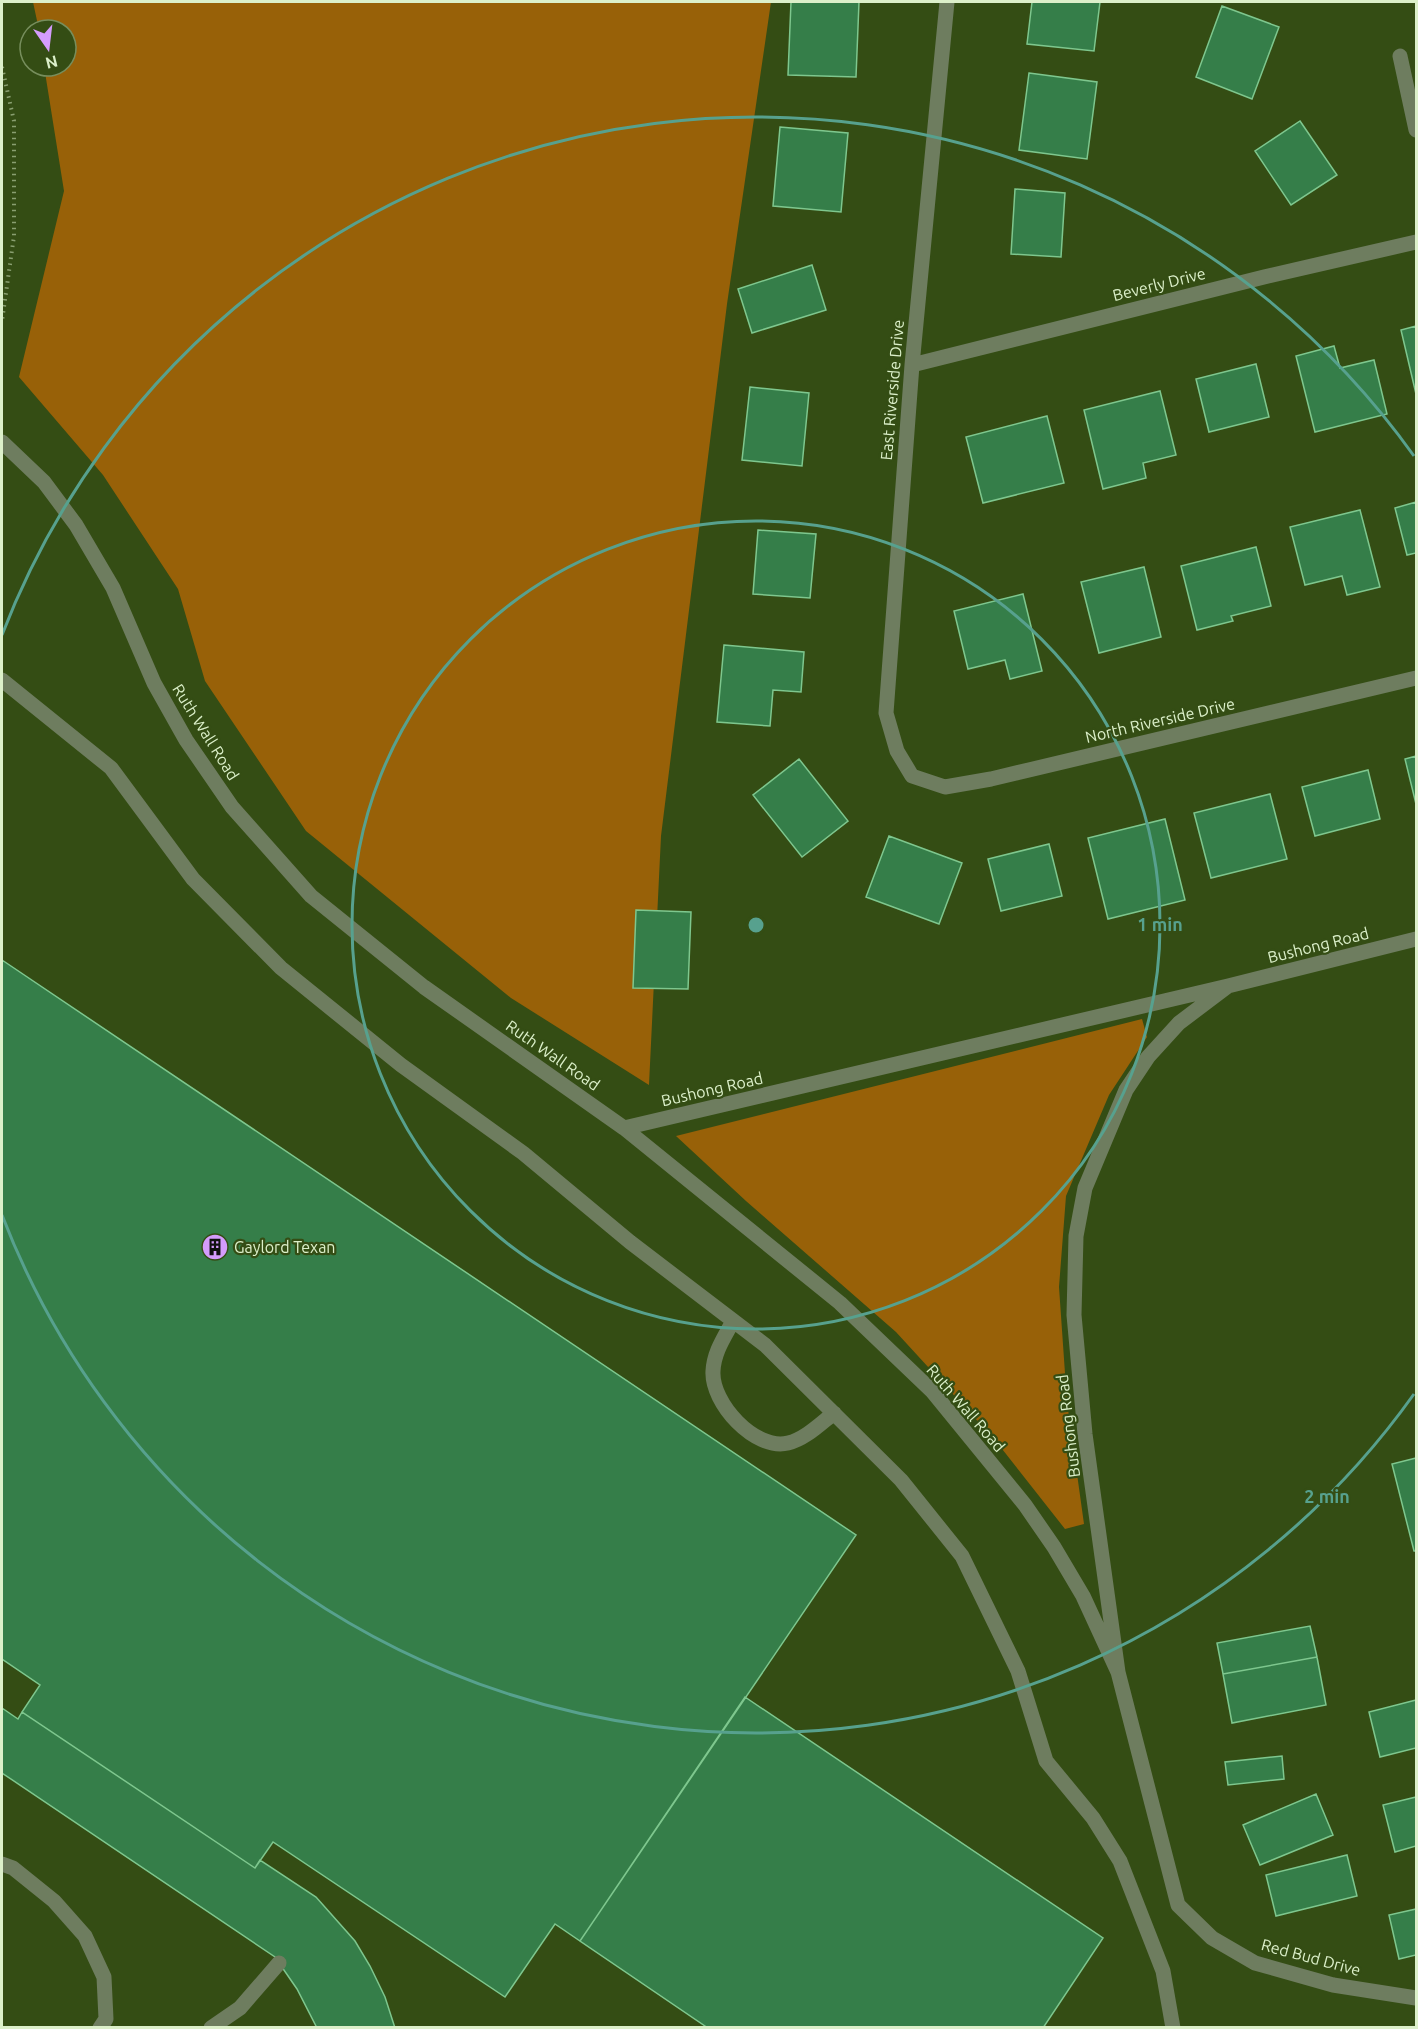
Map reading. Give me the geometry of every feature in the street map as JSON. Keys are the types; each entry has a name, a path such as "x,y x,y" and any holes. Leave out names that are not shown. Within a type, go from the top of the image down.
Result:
{"street":[{"name":"East Riverside Drive","path":"912,776 897,751 886,712 912,365 947,2"},
{"path":"1400,56 1416,130"},
{"name":"Beverly Drive","path":"912,365 1264,277 1416,242"},
{"name":"Ruth Wall Road","path":"2,442 44,482 76,525 113,588 154,682 186,740 232,807 311,896 424,987 624,1128 840,1303 932,1391 1025,1505 1054,1547 1083,1596 1118,1672"},
{"name":"North Riverside Drive","path":"912,776 945,787 991,779 1416,678"},
{"path":"2,680 111,768 193,879 281,968 401,1065 523,1153 630,1242 765,1346 901,1480 962,1556 1018,1671 1046,1761 1093,1818 1120,1861 1163,1971 1173,2028"},
{"name":"Bushong Road","path":"624,1128 1228,986 1416,939"},
{"name":"Bushong Road","path":"1178,1905 1118,1672 1085,1434 1074,1315 1076,1236 1085,1188 1126,1090 1148,1056 1179,1023 1228,986"},
{"path":"734,1321 715,1352 712,1374 716,1394 735,1420 761,1440 775,1444 789,1443 804,1436 834,1413"},
{"path":"2,1864 13,1868 54,1901 86,1936 104,1977 106,2019 100,2028"},
{"name":"Red Bud Drive","path":"1178,1905 1212,1938 1255,1963 1333,1985 1416,1998"},
{"path":"211,2028 240,2008 279,1963"}],"path":[{"path":"2,67 14,121 14,236 2,321"}],"shaded area":[{"path":"33,2 771,2 727,304 661,836 649,1085 511,998 306,831 205,681 178,589 103,475 19,377 64,191 46,78 78,78 78,18 36,18"},
{"path":"1142,1019 1147,1037 1109,1095 1066,1196 1059,1287 1067,1402 1084,1524 1065,1529 995,1440 896,1332 746,1201 676,1136"}],"building":[{"path":"791,2 859,2 856,77 788,75"},
{"path":"1032,2 1100,2 1094,51 1027,44"},
{"path":"1222,6 1279,27 1252,99 1196,77"},
{"path":"1029,73 1097,82 1087,159 1019,150"},
{"path":"1300,121 1337,175 1291,205 1255,151"},
{"path":"780,127 848,133 841,212 773,206"},
{"path":"1015,189 1065,193 1061,257 1011,254"},
{"path":"812,265 826,310 752,333 738,289"},
{"path":"1416,326 1416,394 1401,330"},
{"path":"1334,346 1340,368 1374,360 1387,414 1315,432 1296,356"},
{"path":"1256,364 1269,417 1209,432 1196,379"},
{"path":"750,387 809,393 802,466 742,460"},
{"path":"1160,391 1176,455 1143,463 1146,478 1103,489 1084,410"},
{"path":"1047,416 1064,483 983,503 966,437"},
{"path":"1416,502 1416,553 1407,555 1395,508"},
{"path":"1360,510 1380,587 1347,595 1342,576 1305,585 1290,527"},
{"path":"758,530 816,534 810,598 753,594"},
{"path":"1256,547 1271,606 1231,616 1233,621 1197,630 1181,566"},
{"path":"1144,567 1161,637 1099,653 1081,582"},
{"path":"1023,594 1042,671 1010,679 1005,660 968,669 954,611"},
{"path":"724,645 804,652 801,692 773,690 770,726 717,722"},
{"path":"1416,756 1416,804 1405,759"},
{"path":"799,759 848,821 802,857 753,795"},
{"path":"1368,770 1380,819 1315,836 1302,787"},
{"path":"1270,794 1287,859 1211,878 1194,813"},
{"path":"1165,819 1185,900 1108,919 1088,838"},
{"path":"889,836 962,863 939,924 866,897"},
{"path":"1049,844 1062,896 1001,911 988,859"},
{"path":"636,910 691,912 688,989 633,988"},
{"name":"Gaylord Texan","path":"2,960 856,1535 580,1941 555,1924 505,1997 273,1842 255,1868 22,1712 40,1685 2,1659"},
{"path":"1416,1458 1416,1551 1414,1551 1392,1464"},
{"path":"1310,1626 1317,1657 1223,1674 1217,1643"},
{"path":"1317,1657 1326,1705 1232,1723 1223,1674"},
{"path":"745,1697 1103,1938 1043,2028 708,2028 580,1941"},
{"path":"1416,1700 1416,1748 1380,1757 1369,1712"},
{"path":"2,1708 18,1719 22,1712 255,1868 260,1860 316,1897 355,1941 385,1997 395,2028 317,2028 297,1989 275,1957 2,1773"},
{"path":"1282,1756 1284,1779 1228,1785 1225,1762"},
{"path":"1316,1794 1333,1835 1260,1865 1243,1825"},
{"path":"1416,1797 1416,1846 1395,1852 1383,1805"},
{"path":"1347,1855 1357,1896 1276,1916 1266,1875"},
{"path":"1416,1909 1416,1955 1399,1959 1389,1915"}],"place":[{"name":"Gaylord Texan","path":"215,1247"}]}
